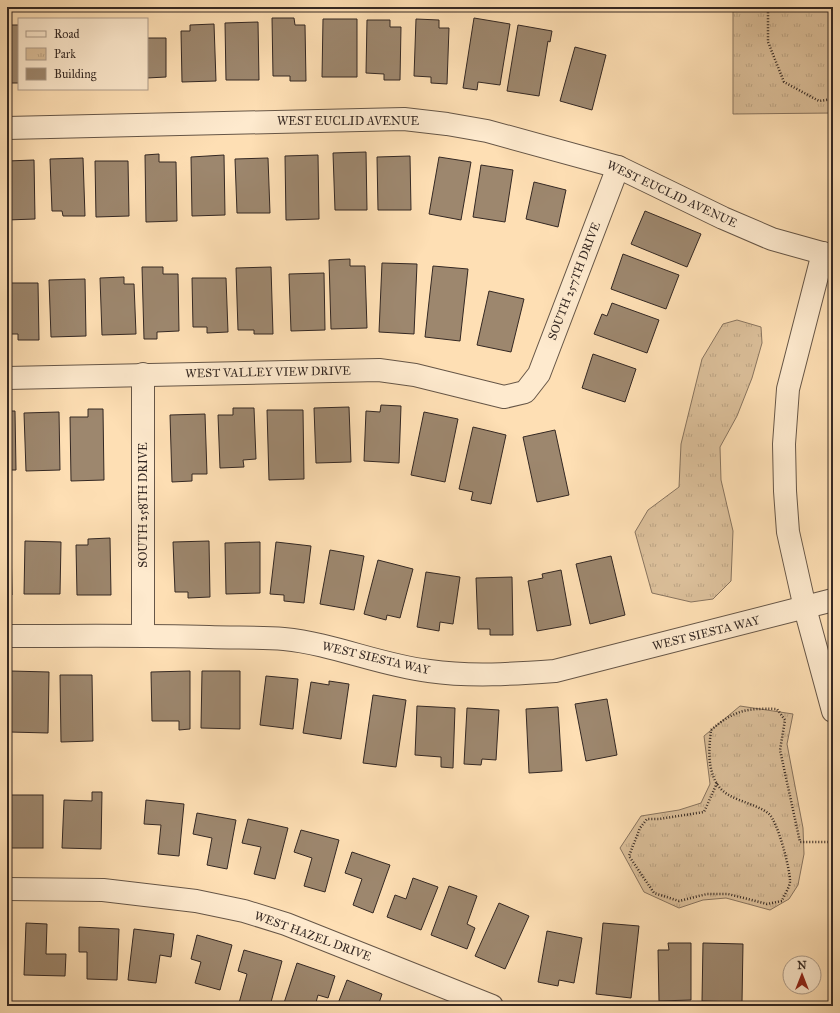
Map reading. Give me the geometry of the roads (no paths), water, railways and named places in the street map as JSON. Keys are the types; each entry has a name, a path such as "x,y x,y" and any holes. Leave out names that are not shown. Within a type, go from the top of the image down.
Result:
{"street":[{"name":"WEST EUCLID AVENUE","path":"7,128 404,119 447,124 487,131 539,144 618,167 723,218 772,239 828,255"},
{"name":"SOUTH 257TH DRIVE","path":"525,392 539,374 618,167"},
{"path":"828,255 788,389 784,444 788,532 805,608 833,711"},
{"name":"WEST VALLEY VIEW DRIVE","path":"7,378 379,370 415,374 504,397 525,392"},
{"name":"SOUTH 258TH DRIVE","path":"143,374 143,635"},
{"name":"WEST SIESTA WAY","path":"7,636 143,635 284,639 332,647 376,661 428,671 472,675 511,674 555,672 833,600"},
{"name":"WEST HAZEL DRIVE","path":"7,889 104,890 196,901 244,911 286,924 492,1006"}]}
